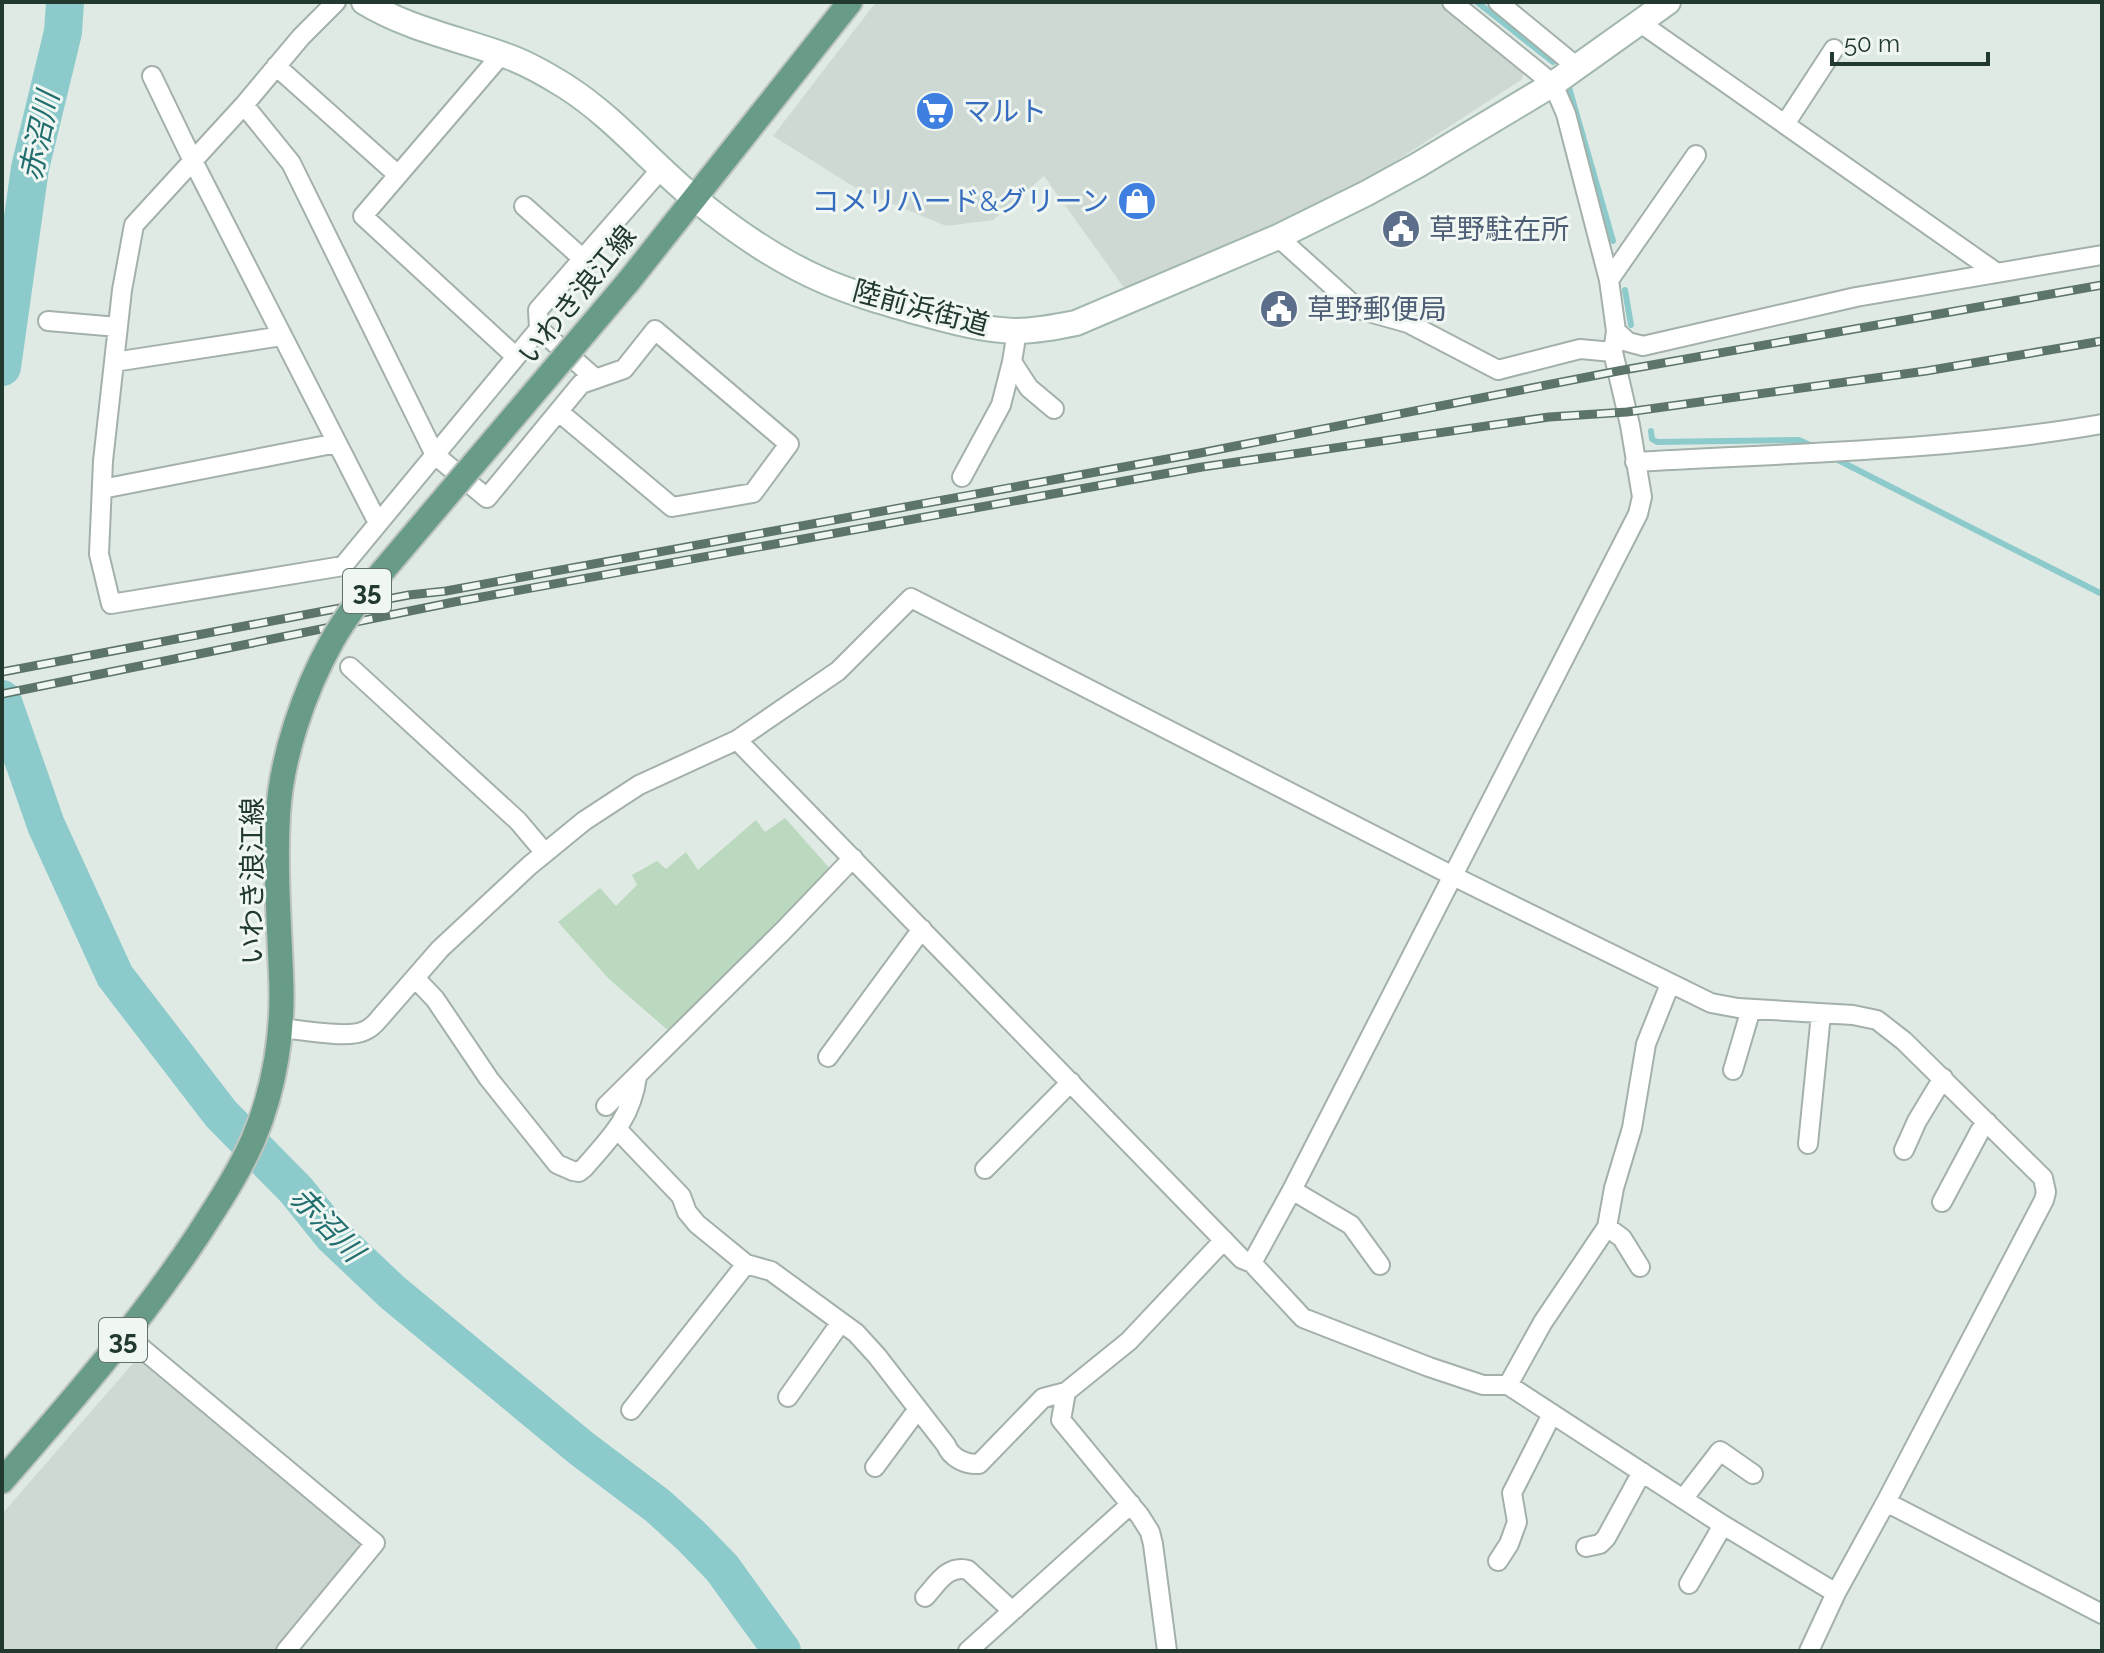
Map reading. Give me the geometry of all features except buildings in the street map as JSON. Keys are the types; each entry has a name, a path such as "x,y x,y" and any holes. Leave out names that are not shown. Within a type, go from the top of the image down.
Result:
{"main road":[{"name":"いわき浪江線","path":"2,1481 127,1336 230,1186 253,1139 267,1099 281,1028 278,813 281,791 297,724 332,640 364,594 628,282 850,2"}],"street":[{"path":"336,2 134,225 122,290 103,461 99,554 111,604 343,566 539,329 538,310 662,168"},
{"name":"陸前浜街道","path":"364,2 391,17 513,58 540,73 584,100 695,198 784,261 821,280 860,295 940,318 1017,331 1076,323 1278,237 1418,165 1553,84 1668,2"},
{"path":"1252,1263 1633,526 1642,497 1613,352 1616,331 1609,280 1566,114 1553,84 1452,2"},
{"path":"1498,2 1577,67"},
{"path":"1639,22 1997,273"},
{"path":"1785,124 1834,49"},
{"path":"501,55 363,216 515,356"},
{"path":"276,66 398,175"},
{"path":"152,76 378,523"},
{"path":"244,105 291,163 435,455 487,498 581,384 624,369 655,330 789,444 753,493 672,507 559,412"},
{"path":"1609,280 1696,155"},
{"path":"524,206 582,258"},
{"path":"1278,237 1358,309 1408,323 1498,370 1580,349 1613,352"},
{"path":"1616,331 1628,342 1643,346 1856,297 2102,255"},
{"path":"48,321 118,327"},
{"path":"539,329 596,379"},
{"path":"962,477 985,451 1001,405 1017,331"},
{"path":"114,362 282,336"},
{"path":"1012,362 1029,388 1054,409"},
{"path":"1635,462 1944,446 2102,424"},
{"path":"102,489 337,443"},
{"path":"281,1028 349,1035 364,1032 440,949 584,821 639,785 737,740 838,671 911,598 1453,876 1711,1003 1751,1009 1853,1015 1877,1020 1943,1078 2043,1178 2046,1192 1836,1593 1809,1651"},
{"path":"350,667 518,821 545,853"},
{"path":"737,740 1303,1318 1483,1385 1508,1385 1723,1525 1836,1593"},
{"path":"606,1106 853,858"},
{"path":"828,1057 922,929"},
{"path":"415,978 435,999 489,1079 557,1164 579,1172 623,1123 637,1077"},
{"path":"1508,1385 1543,1322 1607,1227 1614,1188 1632,1128 1646,1044 1670,984"},
{"path":"1733,1070 1751,1009"},
{"path":"1808,1144 1821,1014"},
{"path":"1904,1150 1943,1078"},
{"path":"985,1169 1071,1082"},
{"path":"1942,1202 1987,1122"},
{"path":"617,1129 681,1196 687,1212 697,1224 746,1264 771,1271 856,1333 946,1445 948,1452 970,1465 979,1464 1043,1398 1066,1392 1129,1341 1224,1240"},
{"path":"1292,1190 1351,1225 1380,1265"},
{"path":"1607,1227 1622,1238 1640,1267"},
{"path":"631,1410 746,1264"},
{"path":"788,1397 841,1322"},
{"path":"127,1336 375,1543 286,1651"},
{"path":"1066,1392 1061,1420 1131,1504 1150,1532 1167,1651"},
{"path":"875,1467 918,1409"},
{"path":"1498,1561 1509,1544 1517,1522 1512,1493 1552,1414"},
{"path":"1683,1499 1720,1451 1753,1474"},
{"path":"1586,1547 1600,1544 1606,1538 1642,1472"},
{"path":"1886,1502 2102,1614"},
{"path":"968,1651 1131,1504"},
{"path":"1689,1584 1723,1525"},
{"path":"925,1597 951,1570 961,1568 968,1570 1008,1607 1015,1609"}],"shaded area":[{"path":"876,2 1443,2 1526,68 1521,80 1379,172 1226,250 1125,289 1044,176 993,220 946,226 859,190 773,136"},
{"path":"141,1354 364,1547 274,1651 2,1651 2,1514"}],"green space":[{"path":"785,818 833,872 671,1033 609,979 558,922 600,888 616,906 637,885 632,875 657,861 666,869 686,852 698,870 756,820 765,832"}],"waterway":[{"name":"赤沼川","path":"2,367 30,168 63,32 65,2"},
{"path":"1477,2 1553,62"},
{"path":"1568,84 1613,241"},
{"path":"1625,290 1631,325"},
{"path":"1651,431 1652,439 1657,442 1799,440 1814,447"},
{"path":"1834,458 2102,594"},
{"name":"赤沼川","path":"2,699 46,825 115,976 221,1114 296,1190 333,1236 392,1292 691,1536 722,1568 782,1651"}],"railway":[{"path":"2,672 409,595 446,591 1200,453 1618,371 2102,285"},
{"path":"2,694 454,602 1202,467 1549,417 1627,412 1926,371 2102,341"}],"place":[{"name":"マルト","path":"935,111"},
{"name":"コメリハード&グリーン","path":"1137,201"},
{"name":"草野駐在所","path":"1401,229"},
{"name":"草野郵便局","path":"1279,309"}]}
